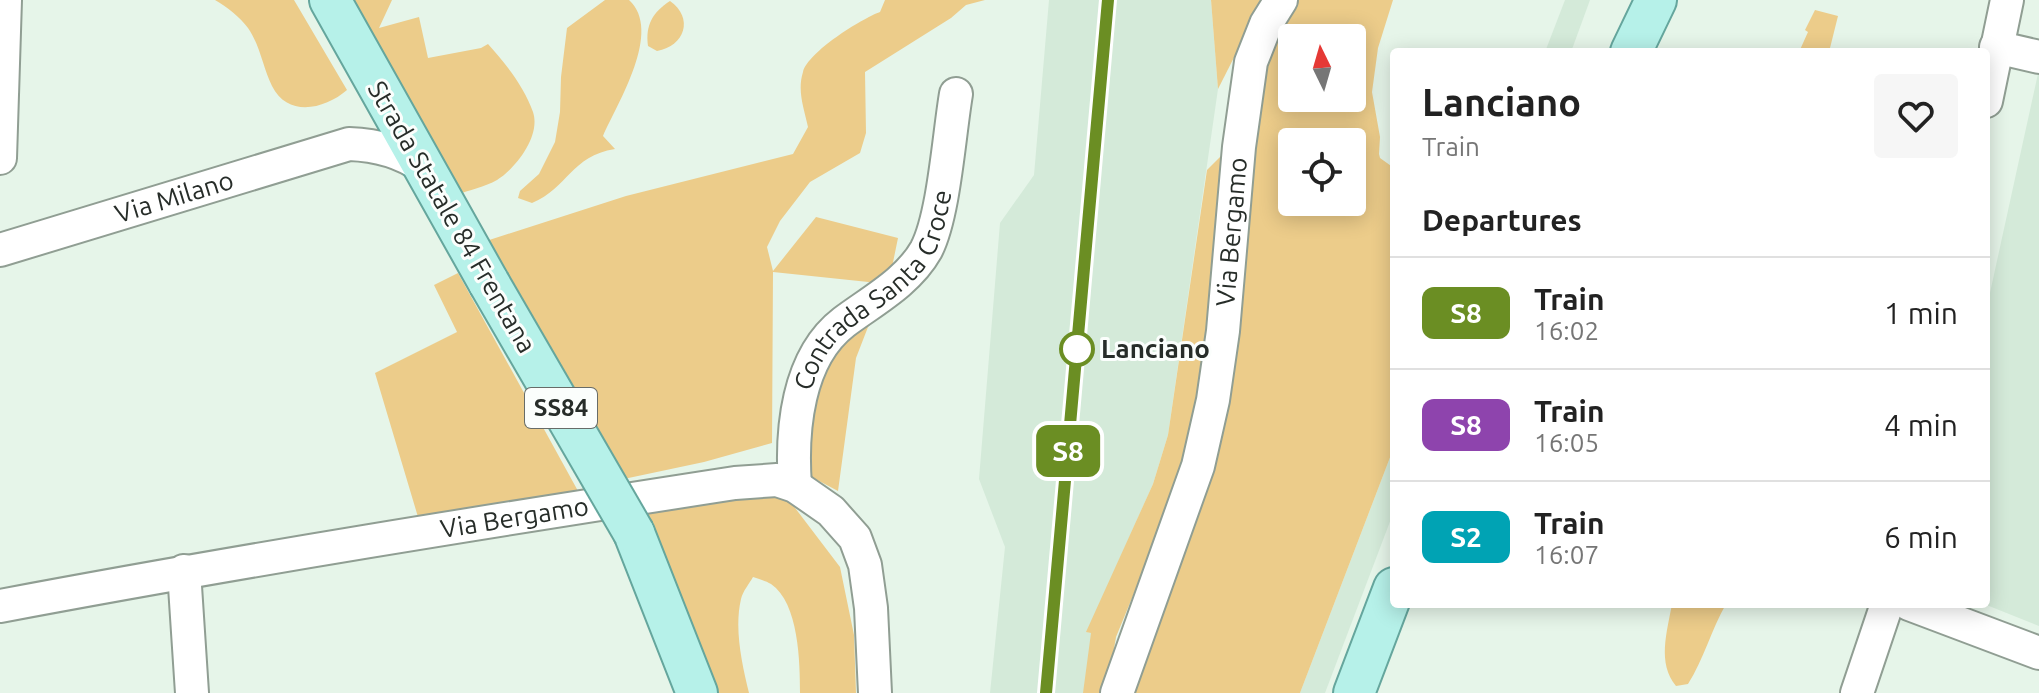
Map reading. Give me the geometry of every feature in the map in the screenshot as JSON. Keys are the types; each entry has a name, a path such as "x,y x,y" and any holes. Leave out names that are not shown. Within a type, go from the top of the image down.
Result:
{"main road":[{"name":"Strada Statale 84 Frentana","path":"330,0 634,533 697,693"},
{"path":"1633,48 1656,0"},
{"path":"1354,693 1390,598"}],"street":[{"path":"0,158 5,0"},
{"name":"Via Bergamo","path":"1117,693 1198,466 1213,400 1223,331 1239,147 1251,62 1266,24 1281,0"},
{"path":"1990,79 2007,0"},
{"path":"1996,47 2039,57"},
{"name":"Contrada Santa Croce","path":"795,486 793,464 798,411 804,384 817,352 840,325 910,271 926,250 937,218 956,94"},
{"name":"Via Milano","path":"349,144 368,127 386,102"},
{"name":"Via Milano","path":"0,250 349,144 386,149 423,167"},
{"name":"Via Bergamo","path":"0,606 184,571 735,483 777,480 795,486 831,511 855,538 865,565 871,608 875,693"},
{"path":"184,571 192,693"},
{"path":"1857,693 1886,608"},
{"path":"1920,608 2039,653"}],"shaded area":[{"path":"215,0 294,0 347,90 318,106 287,103 272,86 248,28 233,12"},
{"path":"352,0 392,0 379,28 419,17 428,58 488,44 525,93 535,121 525,150 504,175 487,185 456,195"},
{"path":"605,0 629,0 638,13 641,30 634,67 603,136 615,149 589,158 544,197 532,203 518,198 520,191 539,174 555,142 567,28"},
{"path":"885,0 985,0 966,5 951,18 865,72 866,133 860,153 810,182 780,221 767,247 773,271 816,217 898,238 890,277 878,283 773,272 772,443 704,462 619,480 483,242 626,196 793,154 808,127 801,86 807,64 836,37 880,12"},
{"path":"1049,0 1211,0 1218,89 1168,435 1153,484 1087,632 1116,637 1106,693 990,693 1005,547 979,479 1000,223 1034,175"},
{"path":"1211,0 1260,0 1218,89"},
{"path":"1287,0 1393,0 1378,48 1372,92 1380,137 1379,154 1390,165 1390,457 1300,693 1128,693 1201,498 1260,50"},
{"path":"1565,0 1590,0 1572,48 1547,48"},
{"path":"670,1 682,15 683,30 674,43 657,51 648,46 649,25"},
{"path":"1815,10 1838,16 1830,48 1801,48 1808,32 1805,30"},
{"path":"2039,69 2039,626 1990,606 1990,293"},
{"path":"1223,154 1215,275 1201,386 1190,443 1155,542 1116,637 1106,693 1083,693 1091,633 1086,632 1153,484 1168,435 1207,170"},
{"path":"458,273 578,491 418,517 375,373 457,332 434,285"},
{"path":"895,299 868,327 856,358 838,491 804,473 806,413 842,334"},
{"path":"1390,457 1390,522 1325,693 1300,693"},
{"path":"705,491 786,496 840,567 854,635 856,693 800,693 796,634 787,605 771,584 753,577 742,596 738,622 749,693 712,693 633,502"},
{"path":"1671,608 1724,608 1688,684 1676,686 1670,677 1665,657"}],"railway":[{"path":"1052,632 1108,0"}],"train":[{"name":"S8","path":"1046,693 1108,0"}],"place":[{"name":"Lanciano","path":"1077,349"}]}
